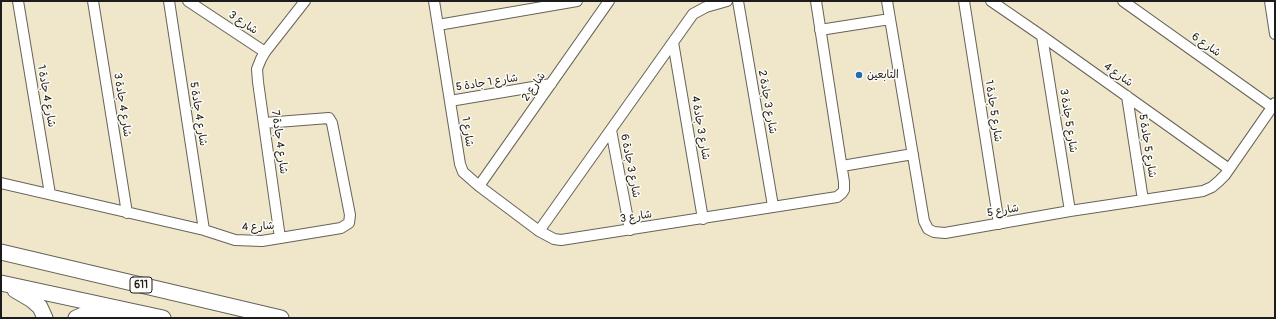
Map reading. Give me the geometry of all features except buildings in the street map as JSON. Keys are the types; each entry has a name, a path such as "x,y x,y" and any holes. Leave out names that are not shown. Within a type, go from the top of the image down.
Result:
{"main road":[{"name":"611","path":"1,252 281,318"},
{"path":"4,283 163,318"},
{"path":"4,283 32,300 40,307 45,318"},
{"path":"76,318 83,315 139,313"}],"street":[{"name":"شارع 4 جادة 1","path":"18,1 50,194"},
{"name":"شارع 4 جادة 3","path":"93,1 127,213"},
{"name":"شارع 4 جادة 5","path":"169,1 204,230"},
{"name":"شارع 3","path":"188,1 265,52"},
{"path":"265,52 305,1"},
{"name":"شارع 1","path":"434,1 460,164 463,172 479,186 539,231"},
{"path":"438,25 578,1"},
{"name":"شارع 2","path":"479,186 609,1"},
{"path":"539,231 693,14 706,7 727,1"},
{"name":"شارع 3 جادة 2","path":"738,1 773,206"},
{"name":"شارع 3","path":"539,231 554,239 561,240 837,197 842,193 844,190 842,166 816,1"},
{"name":"شارع 5","path":"887,1 924,221 928,229 934,232 944,233 1070,211 1203,191 1212,187 1229,169 1274,105"},
{"name":"شارع 5 جادة 1","path":"964,1 999,224"},
{"name":"شارع 4","path":"991,1 1229,169"},
{"name":"شارع 6","path":"1123,1 1274,105"},
{"path":"1270,1 1275,34"},
{"path":"820,30 890,18"},
{"name":"شارع 5 جادة 3","path":"1042,36 1070,211"},
{"name":"شارع 3 جادة 4","path":"673,42 703,219"},
{"name":"شارع 4 جادة 7","path":"265,52 257,69 280,238"},
{"name":"شارع 1 جادة 5","path":"450,100 551,84"},
{"name":"شارع 5 جادة 5","path":"1127,96 1143,200"},
{"name":"شارع 4","path":"1,183 204,230 235,240 262,241 341,228 349,223 350,215 332,123 329,118 264,123"},
{"name":"شارع 3 جادة 6","path":"611,130 630,230"},
{"path":"842,166 913,154"}],"place":[{"name":"التابعين","path":"859,75"}]}
